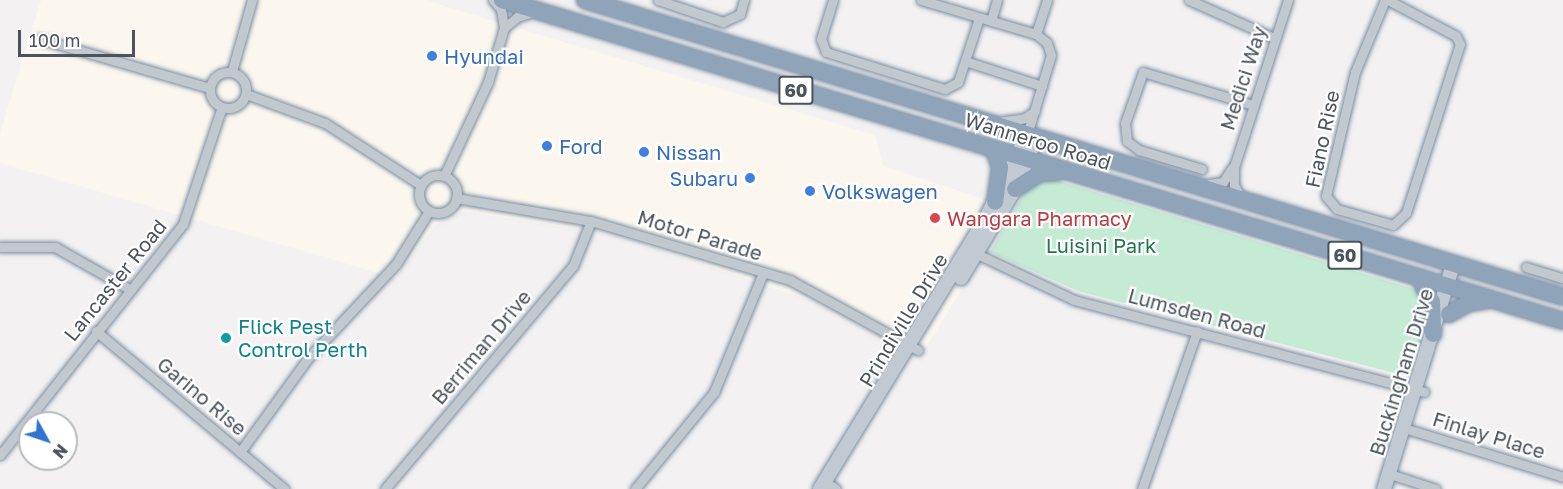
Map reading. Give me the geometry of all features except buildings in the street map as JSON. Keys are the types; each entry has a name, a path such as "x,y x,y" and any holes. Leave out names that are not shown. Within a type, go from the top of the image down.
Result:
{"highway":[{"name":"Wanneroo Road","path":"502,0 1563,321"},
{"name":"Wanneroo Road","path":"585,0 1563,297"},
{"path":"994,150 1000,167 995,202"},
{"path":"1015,189 1040,173 1068,172"},
{"path":"1419,277 1432,302 1433,334"},
{"path":"1449,314 1469,303 1491,299"}],"street":[{"path":"232,71 252,0"},
{"path":"444,176 489,82 504,28 501,9 493,0"},
{"path":"658,0 723,22 740,14 744,0"},
{"path":"833,0 821,39 831,54 945,89 958,82 978,18"},
{"path":"921,0 1036,34 1047,43 1052,55 1035,111 1031,136"},
{"path":"991,21 998,0"},
{"path":"1036,34 1047,0"},
{"path":"1189,0 1274,38"},
{"name":"Medici Way","path":"1242,200 1234,185 1234,167 1288,0"},
{"name":"Fiano Rise","path":"1387,0 1459,40 1404,217 1389,225 1337,209 1329,203 1326,191 1347,101 1362,50 1387,0"},
{"path":"504,28 517,17 537,11"},
{"path":"40,39 210,88"},
{"path":"965,61 1042,86"},
{"path":"232,71 242,77 246,94 234,107 222,107 213,99 210,88 220,73 232,71"},
{"path":"1203,169 1138,150 1127,141 1125,123 1143,72 1253,105"},
{"path":"246,94 326,123 420,185"},
{"name":"Lancaster Road","path":"0,455 183,224 222,107"},
{"path":"981,122 1025,118 1035,111"},
{"name":"Prindiville Drive","path":"829,487 972,252 1015,189 1031,136"},
{"name":"Prindiville Drive","path":"972,252 995,202 1023,159"},
{"path":"1189,184 1198,181 1216,185 1234,167"},
{"path":"431,176 444,176 454,185 456,198 442,213 429,211 419,200 420,185 431,176"},
{"name":"Motor Parade","path":"456,198 591,221 790,280 914,348"},
{"path":"240,452 308,358 396,264 429,211"},
{"name":"Berriman Drive","path":"385,489 573,266 591,221"},
{"path":"0,248 55,247 131,290"},
{"name":"Lumsden Road","path":"972,252 1074,300 1420,391"},
{"name":"Buckingham Drive","path":"1384,489 1394,480 1420,391 1433,334 1458,266"},
{"path":"1526,267 1563,278"},
{"path":"635,489 714,392 763,273"},
{"name":"Buckingham Drive","path":"1420,391 1449,314 1452,287"},
{"name":"Garino Rise","path":"96,331 284,489"},
{"path":"1142,489 1197,331"},
{"name":"Finlay Place","path":"1409,429 1563,477"},
{"path":"1394,480 1436,489"}],"shaded area":[{"path":"41,0 424,0 875,135 883,166 1001,205 976,267 921,355 818,303 619,236 464,211 435,225 396,278 0,163 0,133"}],"green space":[{"name":"Luisini Park","path":"1029,172 1437,296 1410,377 1078,291 990,252 1024,193"}],"place":[{"name":"Hyundai","path":"432,56"},
{"name":"Ford","path":"547,146"},
{"name":"Nissan","path":"644,152"},
{"name":"Subaru","path":"750,178"},
{"name":"Volkswagen","path":"810,191"},
{"name":"Wangara Pharmacy","path":"935,218"},
{"name":"Flick Pest Control Perth","path":"226,338"}]}
